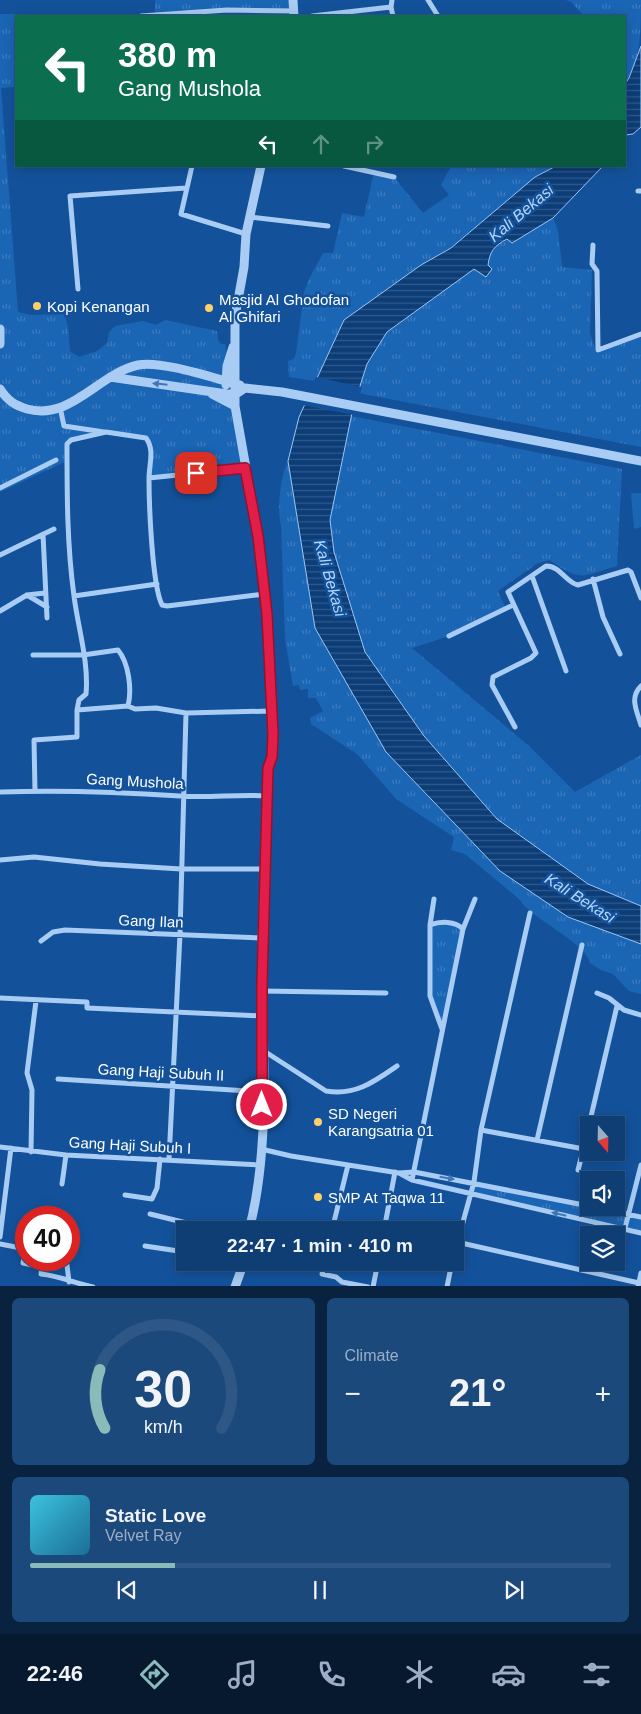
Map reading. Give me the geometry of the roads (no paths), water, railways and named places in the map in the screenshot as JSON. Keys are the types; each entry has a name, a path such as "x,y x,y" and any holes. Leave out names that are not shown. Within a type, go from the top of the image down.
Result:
{"street":[{"path":"156,15 228,10 294,14 293,0"},
{"path":"392,0 393,15"},
{"path":"428,0 437,15"},
{"path":"321,15 391,7"},
{"path":"226,15 228,10"},
{"path":"192,167 180,214 246,234"},
{"path":"232,394 236,384 235,317 244,267 246,234 261,167"},
{"path":"349,167 394,177"},
{"path":"78,289 70,196 186,188"},
{"path":"250,217 328,226"},
{"path":"593,245 592,264 597,271 600,339 598,350 641,334"},
{"path":"0,329 0,344"},
{"path":"234,347 227,366 225,382 232,394 235,406 258,536 265,594 272,712 272,757 268,768 263,938 261,1149 251,1221"},
{"path":"139,364 139,382"},
{"path":"0,389 12,404 38,411 60,407 76,400 110,377 139,364 157,366 197,373 253,388 305,396 641,461"},
{"path":"110,377 232,394 245,388 253,388"},
{"path":"208,391 235,406"},
{"path":"60,407 64,426 146,438 152,449 149,478 157,584 162,605 167,606 265,594"},
{"path":"35,791 34,740 77,737 79,700 86,694 67,523 67,444 71,440 106,432"},
{"path":"0,488 56,460"},
{"path":"149,478 245,468"},
{"path":"0,555 54,529"},
{"path":"43,534 47,618"},
{"path":"515,727 495,693 493,677 531,658 536,653 508,592 550,566 558,570 570,583 578,585 592,579 628,570 631,572 641,598"},
{"path":"532,576 566,671"},
{"path":"592,579 603,617 620,654"},
{"path":"74,596 157,584"},
{"path":"0,610 27,595 45,593"},
{"path":"27,595 47,607"},
{"path":"449,636 513,605"},
{"path":"33,655 83,655 118,650 122,655 131,693 128,706"},
{"path":"641,686 634,697 641,725"},
{"path":"77,710 128,706 135,709 156,708 186,713 272,712"},
{"path":"169,1160 180,934 182,796 186,713"},
{"name":"Gang Mushola","path":"1,792 141,792 182,796 237,794 268,796"},
{"path":"0,860 34,857 100,864 182,869 266,869"},
{"path":"434,899 430,925 430,996 443,1030"},
{"path":"412,1180 463,929 475,899"},
{"path":"463,1221 474,1182 481,1130 530,913"},
{"path":"430,925 438,922 452,923 459,925 463,929"},
{"name":"Gang Ilan","path":"41,941 53,932 65,930 263,938"},
{"path":"536,1140 582,945"},
{"path":"262,991 386,993"},
{"path":"597,993 609,998 617,1006 641,1015"},
{"path":"0,998 87,1002 87,1008 263,1016"},
{"path":"31,1152 32,1090 27,1073 36,1001"},
{"path":"591,1116 617,1006"},
{"path":"263,1051 326,1091 332,1092 364,1088 397,1066"},
{"name":"Gang Haji Subuh II","path":"58,1079 262,1092"},
{"path":"481,1130 580,1149"},
{"name":"Gang Haji Subuh I","path":"0,1147 66,1155 260,1165"},
{"path":"0,1237 2,1202 11,1148"},
{"path":"261,1149 348,1165 397,1172 414,1172 474,1182 580,1204"},
{"path":"62,1184 66,1155"},
{"path":"125,1195 152,1199 157,1188 160,1159"},
{"path":"578,1170 581,1161"},
{"path":"334,1221 348,1165"},
{"path":"641,1165 625,1228 641,1233"},
{"path":"397,1172 412,1180 616,1226"},
{"path":"386,1221 397,1172"},
{"path":"625,1213 641,1217"},
{"path":"150,1214 179,1221"},
{"path":"0,1244 26,1249 23,1263 42,1267 41,1274 62,1277 70,1282 93,1286"},
{"path":"464,1244 639,1285 641,1273"},
{"path":"145,1246 176,1251"},
{"path":"68,1271 70,1282"},
{"path":"236,1286 241,1271"},
{"path":"322,1271 322,1274 336,1277 341,1284 368,1286"},
{"path":"374,1286 376,1271"},
{"path":"447,1286 450,1271"}],"water":[{"path":"641,46 641,127 633,134 626,135 626,82"},
{"name":"Kali Bekasi","path":"554,167 602,167 553,218 512,243 507,239 499,244 491,252 488,265 492,269 486,277 474,269 387,332 367,364 353,408 330,520 334,552 365,652 424,736 497,819 588,884 641,906 641,944 568,917 500,871 386,752 315,628 288,461 299,417 344,320 421,265 451,248 535,177"}],"place":[{"name":"Kopi Kenangan","path":"37,306"},
{"name":"Masjid Al Ghodofan Al Ghifari","path":"209,308"},
{"name":"SD Negeri Karangsatria 01","path":"318,1122"},
{"name":"SMP At Taqwa 11","path":"318,1197"}]}
